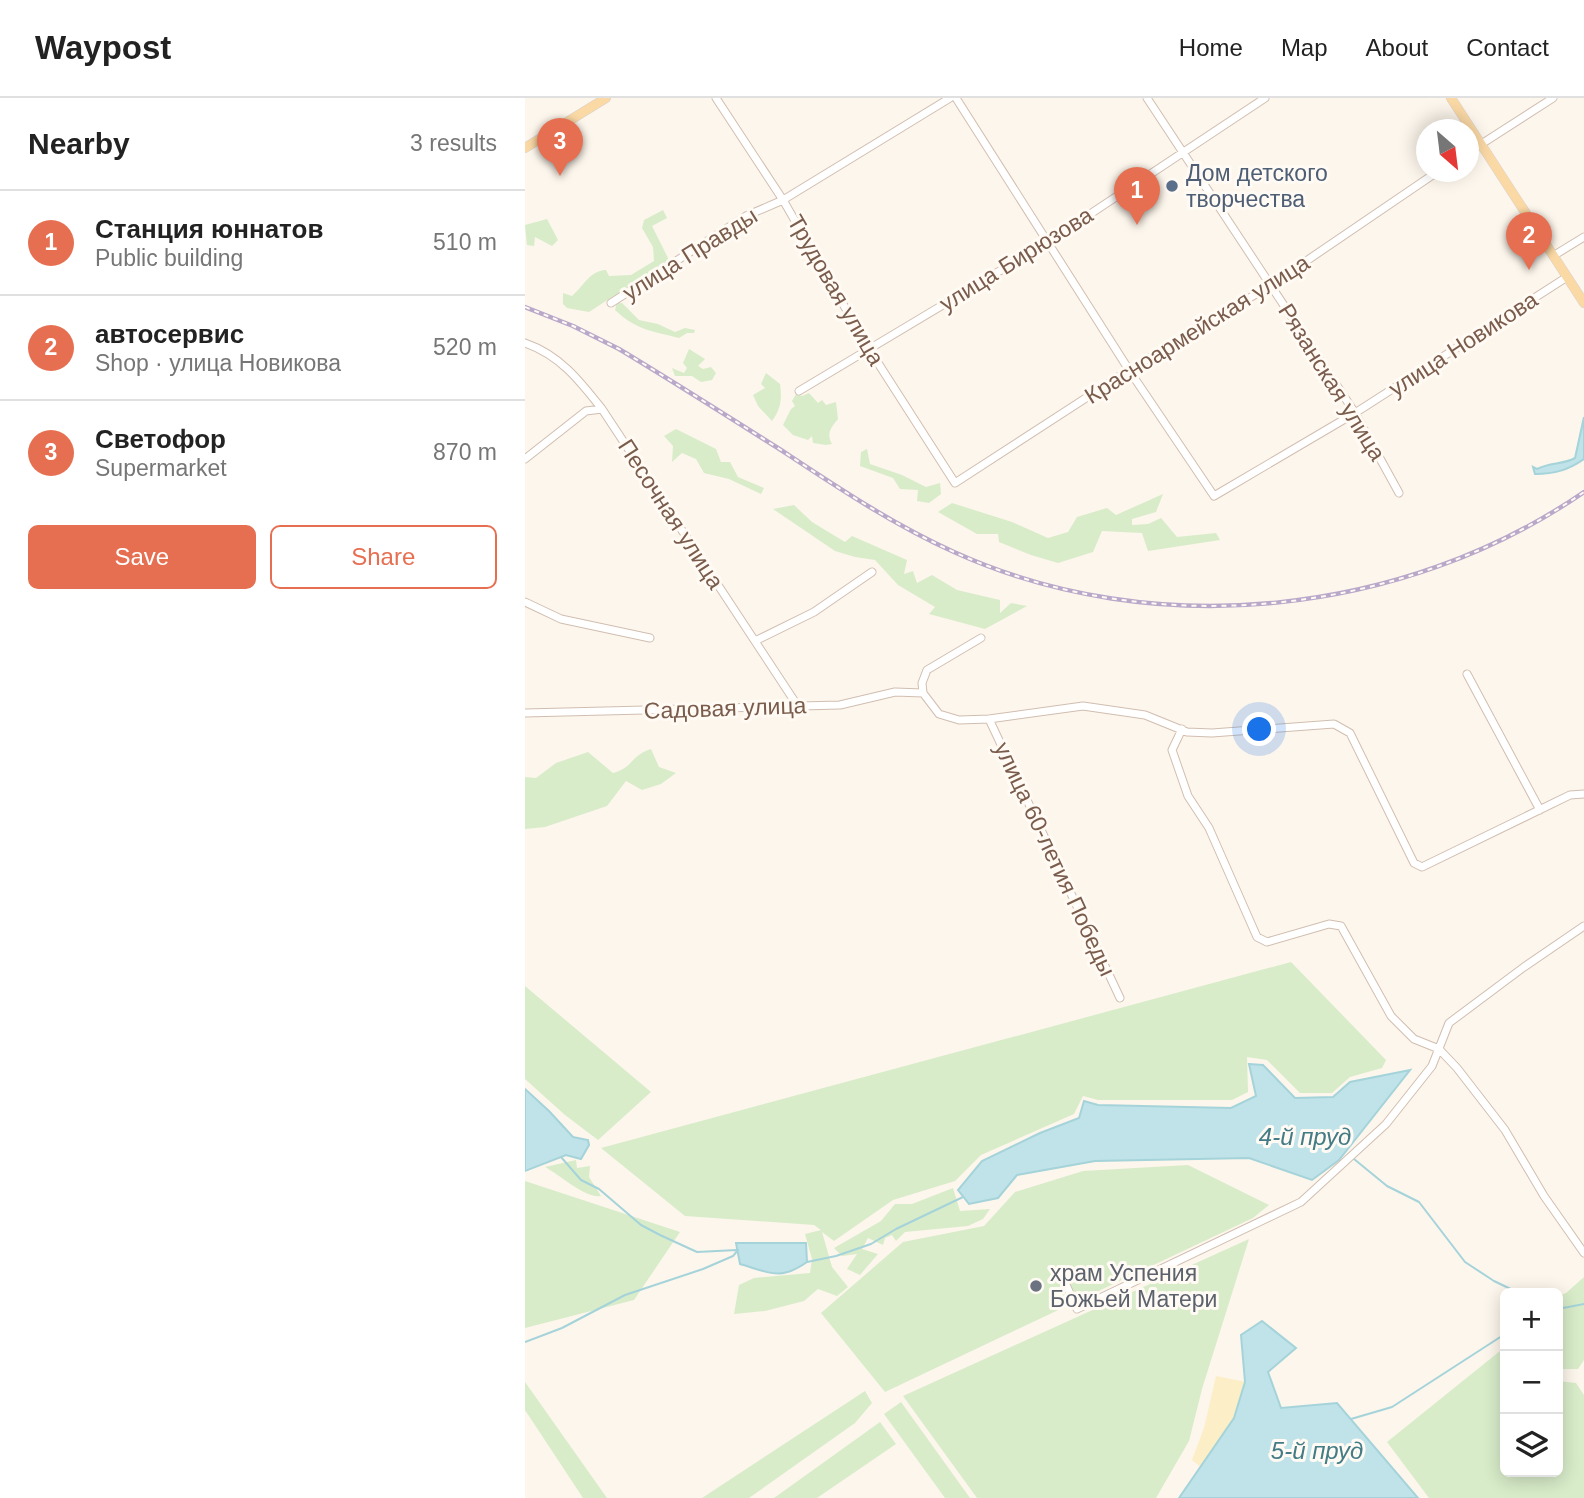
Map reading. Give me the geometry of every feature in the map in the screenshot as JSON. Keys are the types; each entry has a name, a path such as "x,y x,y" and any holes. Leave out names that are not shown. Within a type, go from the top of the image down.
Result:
{"main road":[{"path":"525,148 606,98"},
{"path":"1451,98 1464,119"},
{"path":"1479,145 1584,303"}],"street":[{"name":"Трудовая улица","path":"716,98 783,200 869,349 955,483"},
{"name":"улица Правды","path":"611,303 746,216 783,200 950,98"},
{"path":"957,98 1129,370"},
{"name":"Рязанская улица","path":"1147,98 1355,413 1399,493"},
{"name":"улица Бирюзова","path":"799,391 1048,242 1265,98"},
{"path":"1479,145 1553,98"},
{"name":"Красноармейская улица","path":"955,483 1129,370 1271,285 1422,182"},
{"path":"1553,256 1584,237"},
{"name":"улица Новикова","path":"1129,370 1214,496 1355,413 1567,277"},
{"name":"Песочная улица","path":"525,343 540,348 571,370 602,409 797,705"},
{"path":"525,459 586,411 602,409"},
{"path":"755,641 814,612 872,572"},
{"path":"525,602 561,620 650,638"},
{"path":"981,638 927,670 922,683 923,693 939,715 959,720 989,719 1083,706 1145,715 1182,730 1212,733 1334,724 1341,726 1350,733 1414,863 1422,867 1570,795 1584,794"},
{"path":"1468,674 1540,810"},
{"name":"Садовая улица","path":"525,713 840,705 895,692 923,693"},
{"name":"улица 60-летия Победы","path":"989,719 1120,998"},
{"path":"1182,730 1172,750 1188,796 1209,828 1257,937 1267,942 1329,924 1341,926 1391,1016 1414,1039 1439,1049 1457,1068 1505,1130 1543,1196 1584,1254"},
{"path":"1062,1276 1077,1309 1300,1202 1386,1124 1432,1066 1449,1023 1584,926"}],"green space":[{"path":"663,210 667,218 652,226 669,260 589,312 567,308 563,304 563,293 572,296 595,273 606,270 609,276 631,275 654,261 653,247 642,228 644,220"},
{"path":"547,219 558,240 552,246 535,237 534,246 527,245 525,225"},
{"path":"617,303 622,303 639,320 658,324 675,332 685,328 695,330 694,333 687,333 679,338 645,329 630,322 615,310"},
{"path":"689,349 705,359 698,366 703,369 711,367 716,373 712,380 701,382 692,376 675,376 672,368 684,373 687,368 683,363"},
{"path":"766,373 780,384 780,404 772,421 758,406 753,395 765,388 761,384"},
{"path":"809,393 818,403 822,400 826,405 836,402 838,419 829,434 832,444 813,443 812,436 808,440 793,435 783,425 795,406 792,401 796,394 802,396"},
{"path":"676,429 716,449 721,462 730,462 738,477 764,488 761,494 729,479 704,473 696,459 682,453 672,462 673,446 664,436"},
{"path":"867,449 870,464 926,487 940,483 941,494 929,503 917,501 918,490 900,489 893,478 860,466 861,452"},
{"path":"1163,494 1156,512 1132,519 1132,525 1148,524 1161,518 1177,537 1216,533 1220,540 1148,551 1142,533 1102,531 1093,552 1058,563 999,542 998,534 977,534 938,512 952,503 1012,522 1048,538 1068,532 1077,517 1107,508 1116,515"},
{"path":"794,505 812,522 845,542 852,536 907,560 904,574 913,571 917,583 932,575 957,590 1000,600 1000,613 1011,603 1027,606 985,629 929,614 935,607 898,585 875,560 835,551 773,509"},
{"path":"651,749 659,767 676,773 661,784 642,790 626,781 607,806 545,827 525,829 525,777 536,778 556,763 588,752 613,773"},
{"path":"1291,962 1386,1060 1382,1068 1350,1077 1332,1093 1300,1093 1267,1060 1247,1057 1248,1092 1232,1100 1098,1100 1083,1096 1074,1114 981,1155 955,1181 893,1200 834,1241 822,1232 832,1267 848,1287 837,1296 818,1289 804,1301 765,1311 734,1314 739,1285 754,1278 810,1273 812,1259 805,1234 821,1230 814,1225 685,1216 601,1148"},
{"path":"525,986 651,1092 598,1140 525,1079"},
{"path":"576,1160 577,1168 590,1166 589,1177 601,1196 588,1194 545,1167"},
{"path":"1188,1165 1269,1205 1253,1218 885,1392 821,1313 903,1242 984,1226 1015,1192 1083,1171"},
{"path":"525,1181 680,1232 634,1300 525,1328"},
{"path":"953,1188 960,1211 990,1209 983,1219 968,1226 905,1232 896,1241 892,1235 885,1238 883,1245 868,1238 862,1249 878,1254 860,1275 847,1269 857,1254 842,1256 834,1248 881,1221 895,1204 912,1204"},
{"path":"1249,1239 1202,1389 1189,1441 1156,1498 977,1498 903,1396"},
{"path":"1584,1277 1584,1360 1578,1369 1563,1369 1563,1294"},
{"path":"1500,1351 1500,1477 1563,1477 1563,1382 1576,1383 1584,1395 1584,1498 1429,1498 1387,1442"},
{"path":"525,1382 607,1498 583,1498 525,1410"},
{"path":"865,1391 872,1403 855,1423 749,1498 702,1498"},
{"path":"901,1402 970,1498 945,1498 884,1414"},
{"path":"880,1422 896,1444 817,1498 774,1498"}],"sand":[{"path":"1216,1376 1246,1382 1234,1419 1201,1467 1192,1460 1204,1428"}],"water":[{"path":"1584,417 1584,459 1561,471 1535,474 1533,467 1537,469 1575,458"},
{"name":"4-й пруд","path":"1249,1064 1263,1065 1295,1098 1333,1097 1350,1082 1410,1070 1339,1160 1312,1180 1249,1158 1095,1161 1017,1175 998,1198 969,1204 958,1190 982,1161 1079,1118 1084,1101 1098,1105 1231,1108 1256,1096"},
{"path":"525,1089 573,1137 588,1140 589,1145 581,1159 566,1155 525,1171"},
{"path":"736,1243 806,1243 807,1262 789,1272 767,1272 740,1264"},
{"name":"5-й пруд","path":"1262,1321 1296,1348 1268,1372 1281,1408 1337,1403 1418,1498 1179,1498 1234,1418 1245,1382 1241,1335"}],"waterway":[{"path":"561,1157 581,1180 599,1189 641,1225 697,1252 737,1250"},
{"path":"1354,1159 1387,1186 1419,1202 1465,1262 1509,1288"},
{"path":"807,1262 871,1244 963,1197"},
{"path":"525,1342 562,1328 625,1295 703,1269 733,1256 738,1250"},
{"path":"1563,1308 1584,1304"},
{"path":"1351,1419 1392,1407 1500,1337"}],"railway":[{"path":"525,307 573,326 619,349 865,504 931,541 1031,581 1111,598 1194,606 1277,603 1358,589 1438,566 1513,534 1584,492"}],"place":[{"name":"Светофор","path":"560,176"},
{"name":"Дом детского творчества","path":"1172,186"},
{"name":"Станция юннатов","path":"1137,225"},
{"name":"автосервис","path":"1529,270"},
{"name":"храм Успения Божьей Матери","path":"1036,1286"}]}
